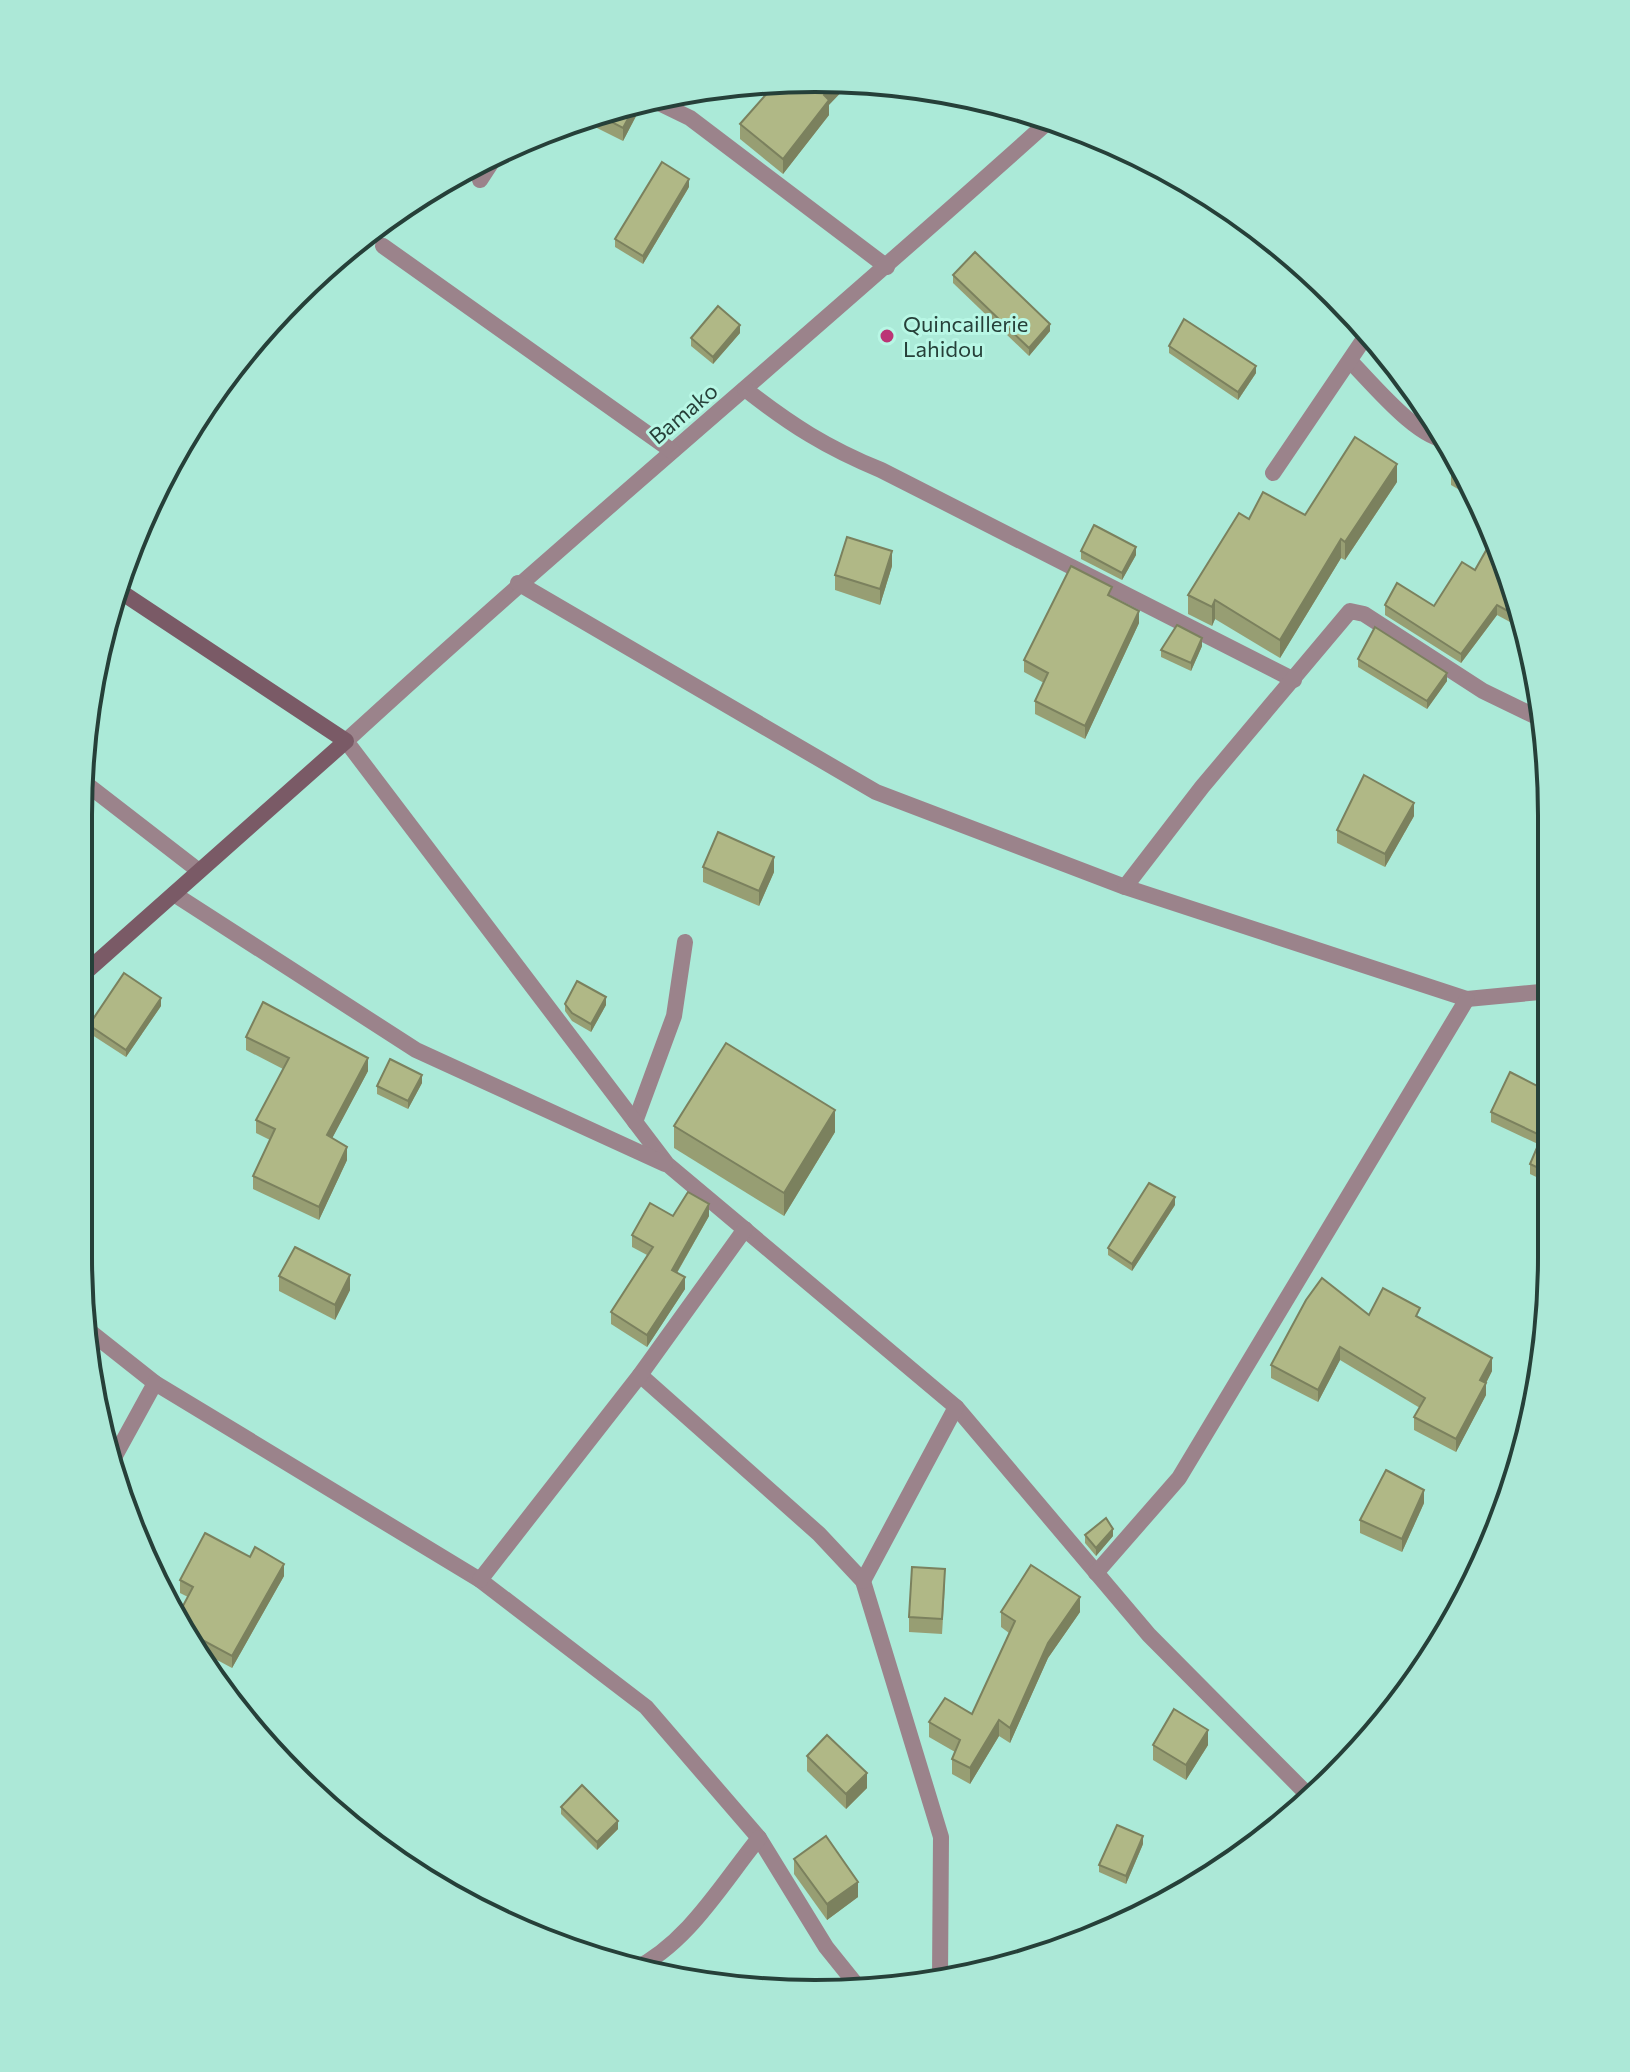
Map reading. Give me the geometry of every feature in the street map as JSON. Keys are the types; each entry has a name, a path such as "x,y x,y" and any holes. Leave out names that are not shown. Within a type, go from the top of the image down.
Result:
{"street":[{"path":"668,107 690,118 887,267"},
{"name":"Bamako","path":"346,741 518,583 887,267 1041,128"},
{"path":"480,180 485,172"},
{"path":"383,246 672,451"},
{"path":"1273,473 1362,342"},
{"path":"1350,361 1418,428 1429,435"},
{"path":"745,389 796,430 835,451 881,470 1294,680"},
{"path":"518,583 876,792 1125,887 1467,999 1538,992"},
{"path":"126,596 346,741 667,1164 956,1407 1149,1635 1303,1790"},
{"path":"1125,887 1202,787 1350,611 1364,614 1483,691 1531,714"},
{"path":"92,967 346,741"},
{"path":"93,789 199,871"},
{"path":"174,894 416,1050 667,1164"},
{"path":"635,1122 674,1016 685,942"},
{"path":"1096,1573 1179,1478 1467,999"},
{"path":"480,1580 640,1375 745,1229"},
{"path":"97,1337 155,1383 480,1580 646,1707 759,1838 826,1947 851,1978"},
{"path":"640,1375 819,1534 863,1581 941,1837 940,1969"},
{"path":"119,1449 155,1383"},
{"path":"863,1581 956,1407"},
{"path":"652,1961 675,1944 759,1838"}],"building":[{"path":"826,92 824,95 829,100 783,159 740,124 766,94"},
{"path":"629,117 623,128 611,122"},
{"path":"662,162 689,179 643,256 615,239"},
{"path":"975,252 1050,324 1029,348 953,275"},
{"path":"718,306 740,325 713,357 691,338"},
{"path":"1184,319 1256,366 1238,392 1169,346"},
{"path":"1355,437 1397,464 1345,542 1341,539 1280,640 1215,600 1212,607 1188,595 1239,513 1249,519 1263,492 1305,515"},
{"path":"1094,525 1136,547 1122,573 1081,551"},
{"path":"847,537 892,551 880,589 835,575"},
{"path":"1487,549 1508,611 1497,605 1461,654 1385,605 1397,583 1434,606 1462,562 1475,570"},
{"path":"1071,566 1112,587 1108,595 1139,611 1085,726 1035,701 1048,673 1024,660"},
{"path":"1177,625 1202,638 1191,663 1161,650"},
{"path":"1375,627 1447,673 1427,701 1358,659"},
{"path":"1364,775 1414,803 1385,854 1337,830"},
{"path":"718,832 774,857 759,891 703,867"},
{"path":"124,973 161,998 126,1050 92,1027 92,1021"},
{"path":"577,981 606,997 591,1024 572,1013 565,1004"},
{"path":"263,1002 368,1058 327,1135 347,1147 319,1207 253,1176 275,1129 256,1120 289,1058 246,1037"},
{"path":"726,1043 835,1110 784,1193 674,1126"},
{"path":"390,1059 422,1075 408,1101 377,1086"},
{"path":"1510,1072 1538,1086 1538,1134 1491,1112"},
{"path":"1538,1145 1538,1168 1530,1164"},
{"path":"1149,1183 1175,1197 1132,1264 1108,1248"},
{"path":"688,1192 709,1204 672,1270 685,1277 647,1335 611,1312 653,1247 632,1235 650,1203 673,1216"},
{"path":"295,1247 350,1275 335,1305 279,1276"},
{"path":"1322,1278 1369,1315 1383,1288 1420,1308 1416,1316 1492,1358 1480,1380 1486,1383 1456,1439 1414,1417 1425,1398 1340,1347 1318,1390 1271,1365 1306,1300"},
{"path":"1386,1470 1424,1490 1402,1539 1360,1520"},
{"path":"1106,1518 1113,1529 1096,1548 1085,1535"},
{"path":"205,1533 250,1557 255,1547 284,1564 232,1656 203,1640 183,1606 193,1587 180,1580"},
{"path":"1031,1565 1080,1597 1048,1643 1010,1728 999,1720 970,1768 952,1759 960,1740 929,1722 945,1698 972,1714 1015,1621 1001,1612"},
{"path":"912,1567 945,1569 942,1619 909,1617"},
{"path":"1174,1709 1208,1730 1186,1765 1153,1745"},
{"path":"827,1735 867,1773 846,1794 807,1756"},
{"path":"582,1785 618,1821 597,1842 561,1807"},
{"path":"1117,1825 1143,1836 1126,1876 1099,1865"},
{"path":"826,1836 858,1882 827,1904 794,1859"}],"place":[{"name":"Quincaillerie Lahidou","path":"887,336"}]}
